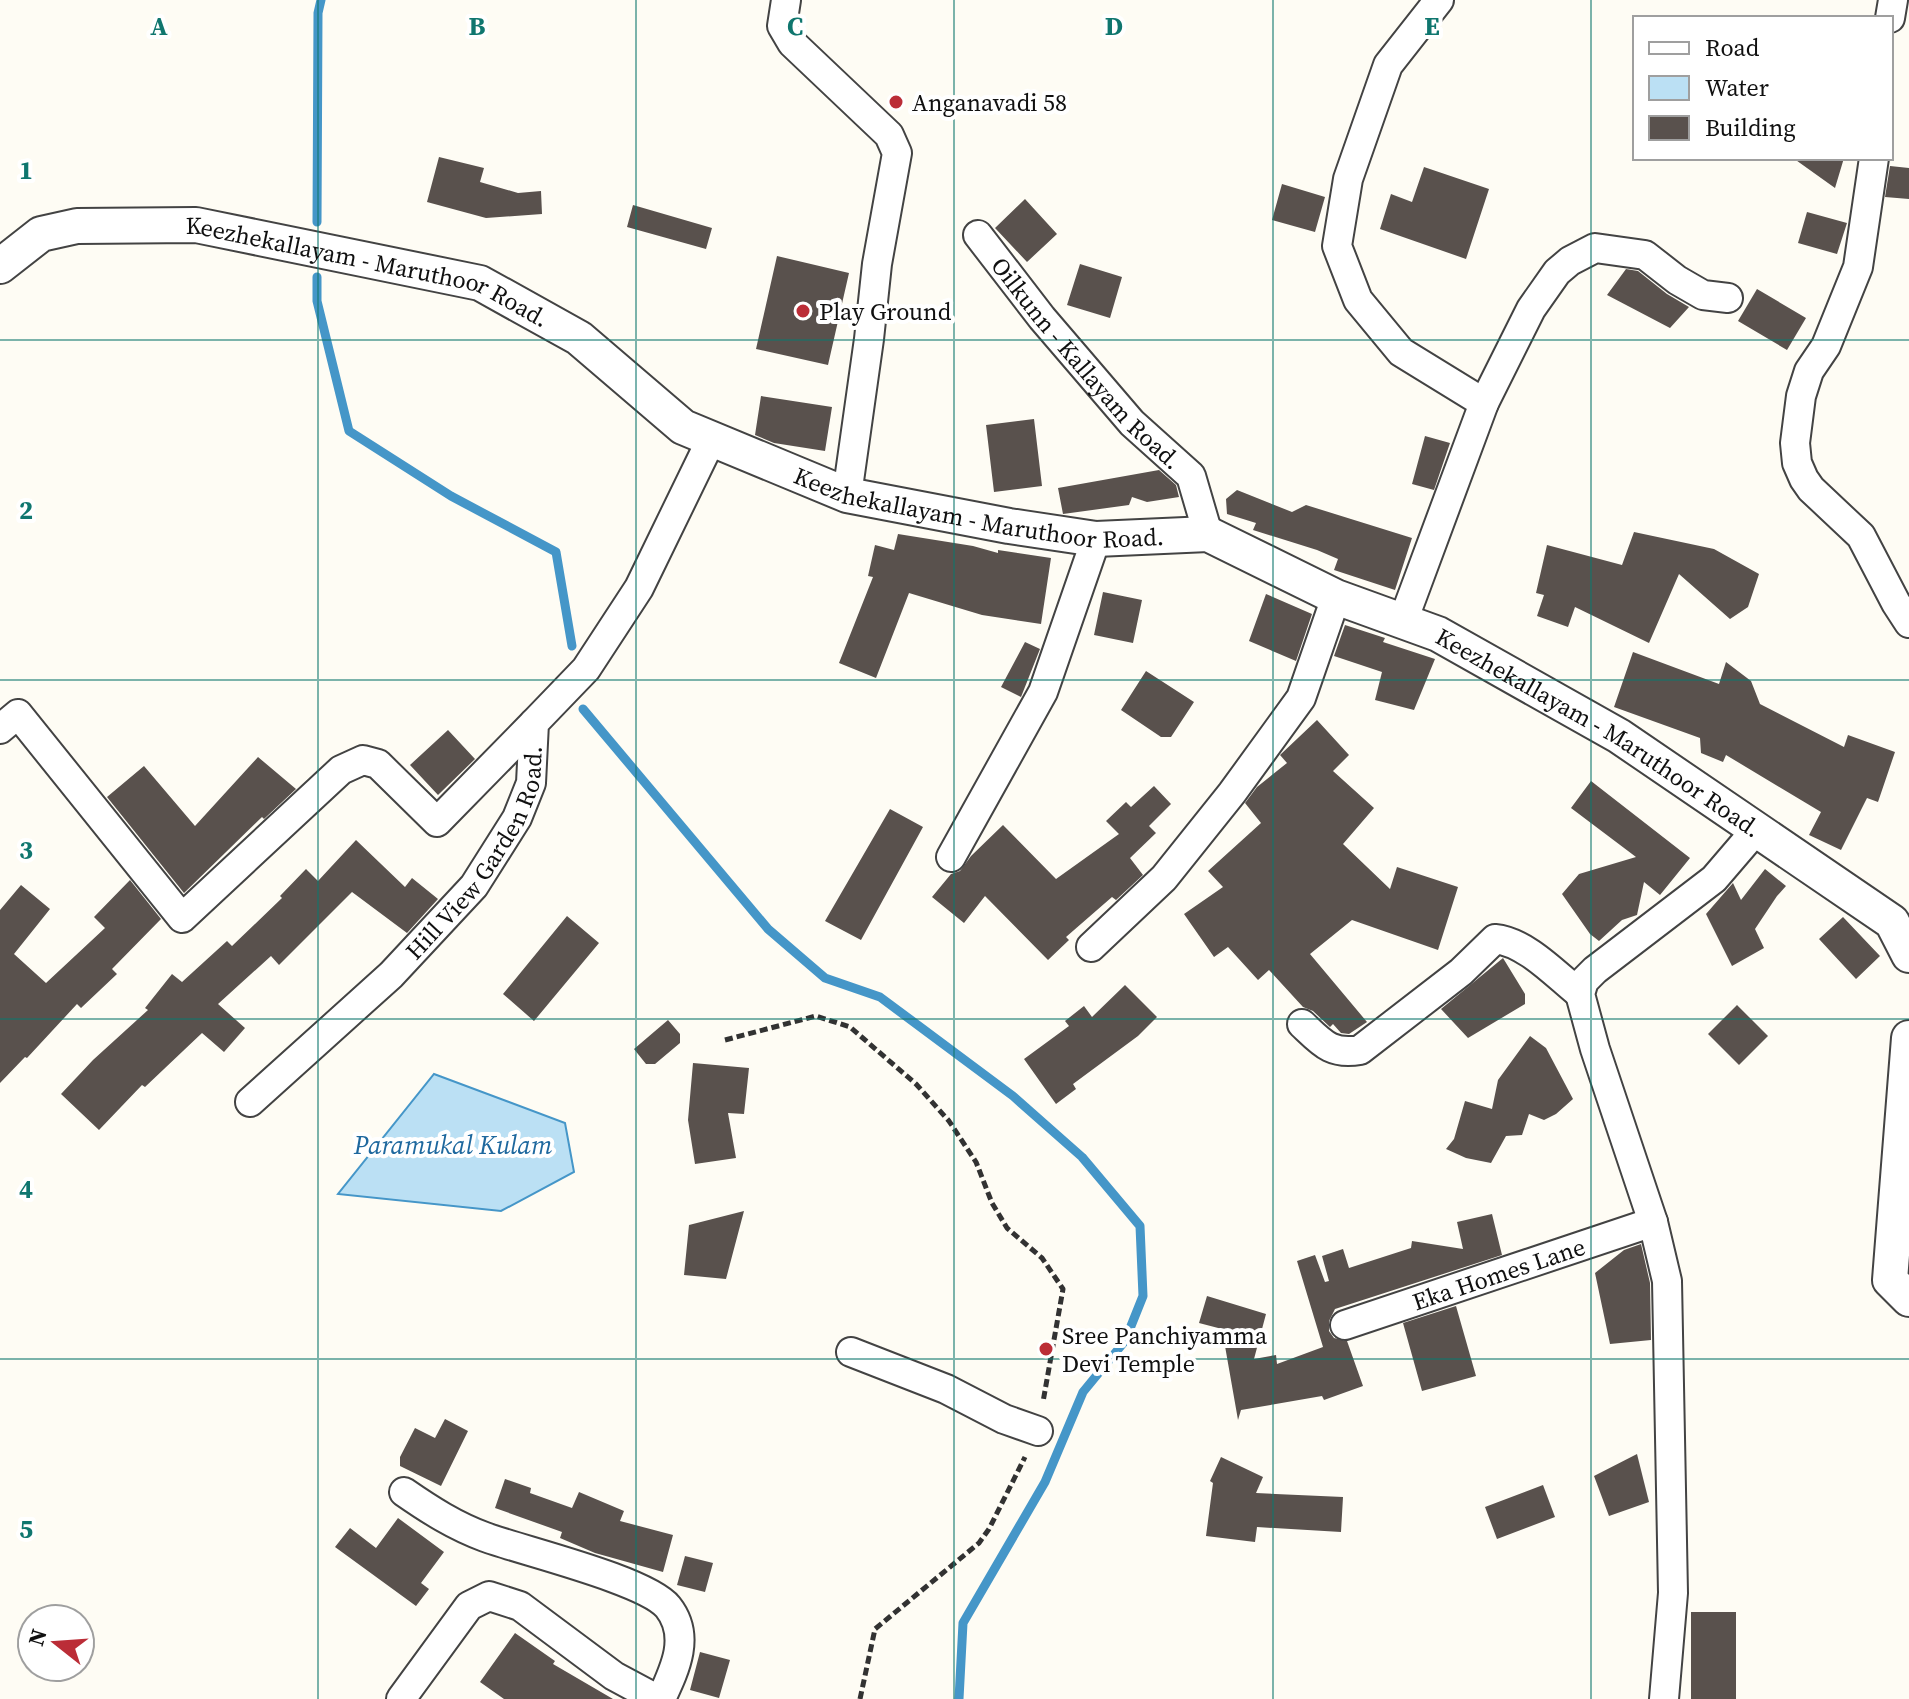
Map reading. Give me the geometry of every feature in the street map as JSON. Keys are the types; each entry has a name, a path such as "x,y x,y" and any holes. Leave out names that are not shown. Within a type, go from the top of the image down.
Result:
{"street":[{"path":"786,0 782,26 792,43 889,135 897,153 877,264 847,495"},
{"path":"1439,0 1388,65 1348,179 1337,246 1358,300 1401,352 1484,403"},
{"path":"1874,160 1858,267 1826,346 1809,371 1801,396 1795,443 1797,463 1804,479 1861,536 1909,623"},
{"name":"Keezhekallayam - Maruthoor Road.","path":"0,266 41,234 77,226 196,225 480,283 579,338 683,427 847,495 1096,539 1208,534 1336,597 1438,634 1619,736 1892,922 1909,955"},
{"name":"Oilkunn - Kallayam Road.","path":"978,235 1042,318 1132,423 1191,476 1208,534"},
{"path":"1403,621 1484,403 1531,309 1557,272 1595,248 1645,255 1677,280 1703,295 1728,298"},
{"name":"Hill View Garden Road.","path":"250,1102 391,975 474,886 517,818 531,783 534,723 586,669 639,588 711,440"},
{"path":"951,857 1043,692 1096,539"},
{"path":"1091,947 1164,878 1232,793 1301,698 1336,597"},
{"path":"0,729 18,714 182,918 341,770 363,760 378,764 437,822 534,723"},
{"path":"1664,1699 1673,1593 1667,1281 1653,1222 1595,1049 1580,994 1584,981 1595,970 1714,879 1756,830"},
{"path":"1302,1024 1332,1050 1360,1050 1461,972 1495,939 1507,940 1531,955 1580,994"},
{"path":"1909,1038 1890,1280 1909,1299"},
{"name":"Eka Homes Lane","path":"1345,1325 1653,1222"},
{"path":"851,1352 946,1389 1004,1419 1038,1431"},
{"path":"401,1699 469,1606 489,1596 520,1606 614,1676 659,1699 680,1649 681,1635 674,1617 660,1598 607,1576 482,1536 439,1516 404,1492"}],"path":[{"path":"725,1040 816,1016 850,1027 916,1084 949,1121 976,1162 992,1203 1007,1228 1042,1258 1063,1289 1038,1431 979,1543 875,1629 860,1699"}],"water":[{"name":"Paramukal Kulam","path":"434,1074 565,1123 574,1172 501,1211 338,1194"}],"building":[{"path":"439,157 484,168 480,182 518,193 541,191 542,214 486,218 427,202"},
{"path":"1796,160 1843,160 1835,188"},
{"path":"1890,166 1909,168 1909,199 1885,197"},
{"path":"1424,167 1489,189 1466,259 1380,229 1391,194 1412,202"},
{"path":"1282,184 1325,197 1315,232 1272,220"},
{"path":"1025,199 1057,234 1027,262 995,228"},
{"path":"633,205 712,228 706,249 627,227"},
{"path":"1807,212 1847,223 1837,254 1798,243"},
{"name":"Play Ground","path":"777,256 849,273 828,365 756,349"},
{"path":"1080,264 1122,277 1110,318 1067,305"},
{"path":"1626,269 1638,271 1689,307 1670,328 1607,295"},
{"path":"1757,289 1806,318 1787,350 1738,321"},
{"path":"761,396 832,407 825,451 774,443 755,435"},
{"path":"1034,419 1042,486 994,492 986,425"},
{"path":"1425,436 1450,443 1434,490 1412,484"},
{"path":"1159,470 1176,485 1179,497 1147,502 1132,497 1129,505 1063,514 1058,488"},
{"path":"1237,490 1292,512 1306,505 1412,538 1395,590 1334,570 1338,559 1253,530 1256,523 1227,514 1226,499"},
{"path":"1634,532 1714,549 1759,574 1748,607 1730,619 1679,574 1649,643 1575,607 1568,627 1537,616 1544,595 1536,593 1547,545 1622,565"},
{"path":"898,534 998,553 998,550 1051,558 1041,624 982,615 909,593 876,678 839,663 873,577 868,576 875,545 894,550"},
{"path":"1103,592 1142,600 1133,643 1094,635"},
{"path":"1266,594 1312,614 1296,661 1249,641"},
{"path":"1345,625 1385,638 1383,642 1435,659 1414,710 1375,700 1382,672 1334,656"},
{"path":"1025,642 1040,649 1021,697 1001,687"},
{"path":"1633,652 1719,684 1726,662 1751,681 1760,704 1844,747 1848,735 1895,752 1878,802 1867,798 1841,850 1809,835 1821,812 1726,755 1723,762 1701,753 1700,738 1614,707"},
{"path":"1146,671 1194,702 1171,737 1161,737 1121,710"},
{"path":"1317,720 1349,755 1333,771 1374,808 1343,844 1390,889 1397,867 1458,887 1438,950 1352,920 1310,954 1367,1022 1349,1034 1341,1033 1333,1024 1330,1027 1313,1011 1303,1007 1269,970 1258,980 1228,947 1214,957 1184,914 1223,887 1208,871 1261,823 1245,803 1257,787 1287,763 1280,755"},
{"path":"448,730 475,759 438,795 410,765"},
{"path":"258,757 296,789 264,819 262,817 184,893 107,797 144,766 195,826"},
{"path":"1591,781 1690,858 1660,895 1644,882 1637,915 1622,920 1599,941 1590,934 1562,894 1579,874 1636,857 1571,808"},
{"path":"1154,786 1171,804 1149,826 1156,833 1130,858 1143,875 1116,900 1112,897 1066,937 1069,940 1048,960 985,896 964,923 932,897 951,874 960,871 1003,825 1056,879 1119,834 1106,821 1126,802 1131,807"},
{"path":"890,809 923,827 861,940 825,921"},
{"path":"356,840 405,887 412,878 438,899 407,933 352,892 279,965 271,956 218,1004 245,1028 224,1052 202,1033 145,1087 142,1085 99,1130 61,1094 148,1010 145,1008 172,974 182,982 227,941 232,946 282,898 280,896 306,869 318,881"},
{"path":"1765,869 1786,886 1755,929 1764,948 1732,966 1706,914 1733,883 1741,900"},
{"path":"130,880 161,919 112,969 117,974 81,1008 77,1004 0,1083 0,910 21,885 50,909 14,954 46,983 105,928 94,917"},
{"path":"567,916 599,943 534,1021 503,994"},
{"path":"1843,917 1880,956 1856,979 1819,939"},
{"path":"1503,958 1525,994 1525,1004 1468,1038 1441,1009"},
{"path":"1125,985 1157,1017 1138,1036 1073,1084 1076,1089 1056,1104 1024,1059 1069,1026 1065,1021 1084,1006 1092,1017"},
{"path":"1737,1005 1768,1036 1739,1065 1708,1034"},
{"path":"668,1020 680,1034 680,1043 655,1064 646,1064 634,1049"},
{"path":"1530,1036 1546,1048 1573,1099 1544,1120 1529,1114 1522,1135 1506,1136 1491,1163 1466,1158 1446,1149 1454,1139 1465,1101 1492,1109 1498,1080"},
{"path":"693,1063 749,1068 744,1114 728,1113 736,1158 695,1164 688,1120"},
{"path":"744,1211 726,1279 684,1275 689,1225"},
{"path":"1492,1214 1502,1255 1335,1309 1329,1321 1329,1331 1334,1338 1347,1341 1363,1386 1324,1400 1322,1396 1241,1410 1238,1420 1222,1329 1199,1323 1207,1296 1266,1314 1254,1359 1276,1355 1277,1364 1323,1347 1297,1261 1315,1255 1325,1282 1329,1281 1322,1256 1343,1249 1349,1268 1411,1248 1412,1241 1463,1249 1457,1222"},
{"path":"1641,1244 1650,1283 1651,1340 1610,1344 1595,1273 1624,1250"},
{"path":"1456,1306 1476,1376 1422,1391 1403,1323"},
{"path":"445,1419 468,1431 441,1486 400,1466 400,1457 415,1428 435,1438"},
{"path":"1637,1454 1649,1502 1609,1516 1594,1476"},
{"path":"1221,1457 1263,1477 1256,1493 1343,1497 1341,1532 1257,1527 1255,1542 1206,1536 1213,1483 1210,1481"},
{"path":"505,1479 531,1488 530,1493 572,1508 579,1492 624,1511 620,1521 673,1535 663,1572 595,1553 560,1538 562,1532 495,1508"},
{"path":"1543,1485 1555,1517 1497,1539 1485,1507"},
{"path":"398,1518 444,1552 421,1583 429,1589 416,1606 335,1547 350,1528 376,1548"},
{"path":"685,1556 713,1563 705,1592 677,1585"},
{"path":"1691,1612 1736,1612 1736,1699 1691,1699"},
{"path":"515,1633 555,1661 553,1664 613,1699 504,1699 480,1682"},
{"path":"700,1652 730,1660 719,1698 690,1690"}],"waterway":[{"path":"317,222 318,13 321,0"},
{"path":"317,277 317,301 349,431 451,496 556,552 572,646"},
{"path":"583,709 768,929 825,978 880,997 1013,1096 1082,1157 1140,1226 1143,1296 1125,1341 1083,1392 1045,1482 963,1623 959,1699"}],"place":[{"name":"Anganavadi 58","path":"896,102"},
{"name":"Play Ground","path":"803,311"},
{"name":"Sree Panchiyamma Devi Temple","path":"1046,1349"}]}
